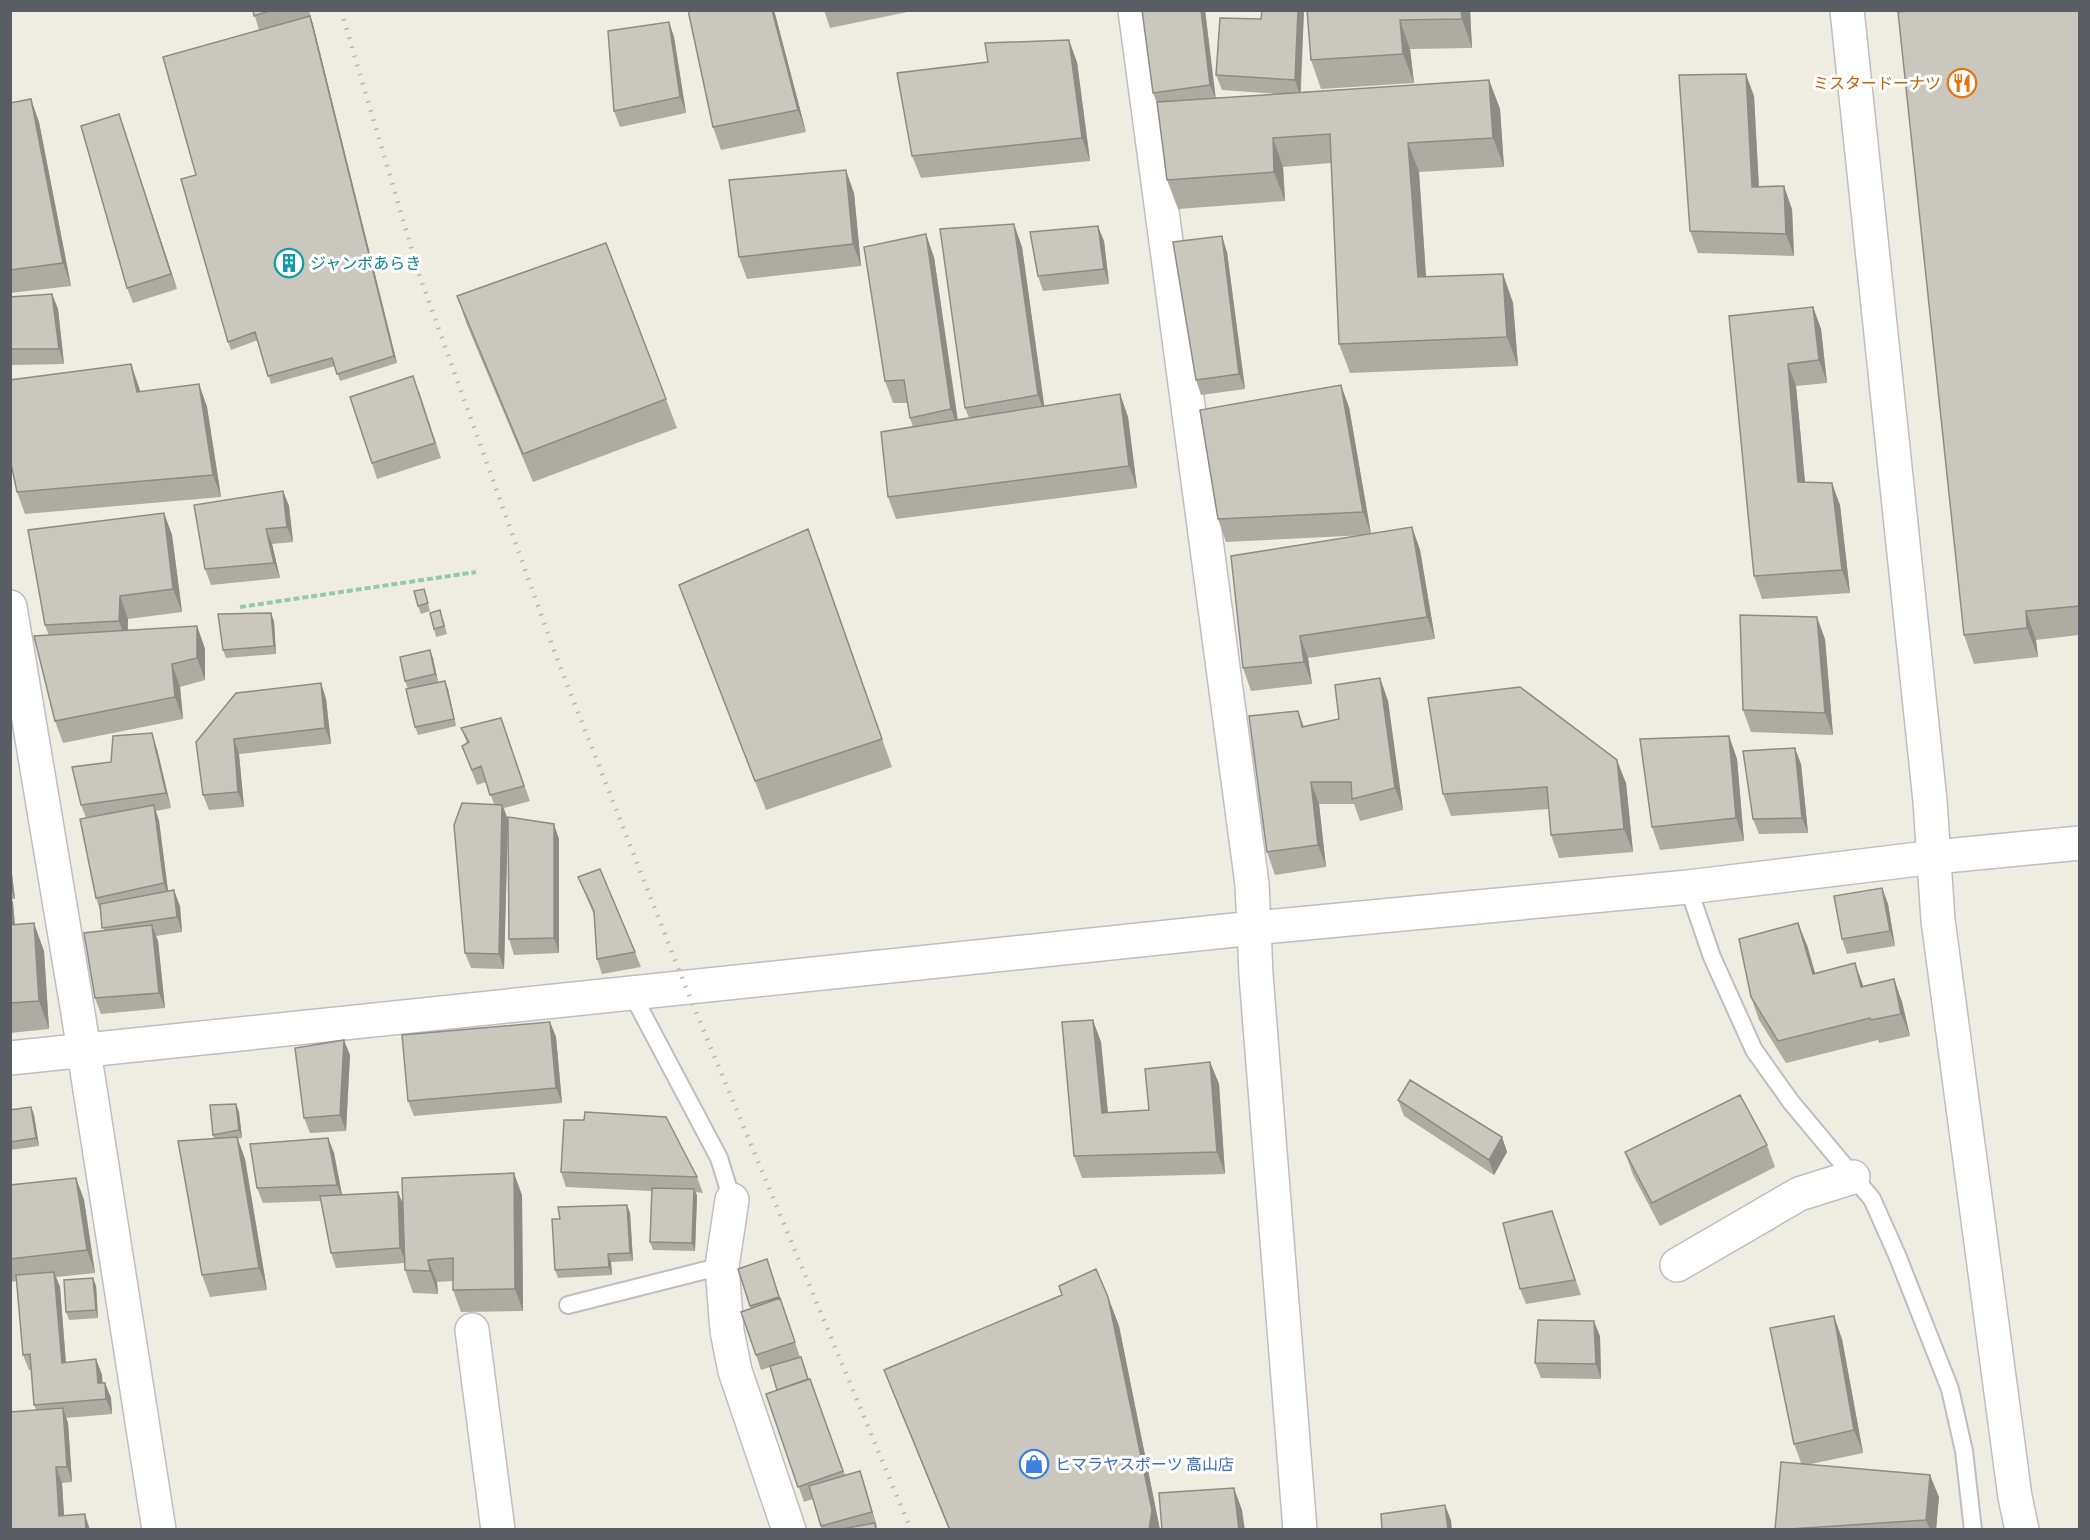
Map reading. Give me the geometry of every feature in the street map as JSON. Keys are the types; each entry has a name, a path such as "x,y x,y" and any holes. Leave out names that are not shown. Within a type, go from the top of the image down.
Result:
{"street":[{"path":"1136,10 1252,884 1256,975 1300,1530"},
{"path":"1847,10 1935,857 1938,920 2013,1485 2022,1530"},
{"path":"10,607 84,1051 159,1530"},
{"path":"10,1058 1254,928 1688,887 1935,857 2079,843"},
{"path":"1677,1264 1799,1194 1852,1177"},
{"path":"732,1200 722,1266 727,1331 735,1371 789,1530"},
{"path":"472,1330 498,1530"}],"lane":[{"path":"1688,887 1712,957 1754,1050 1791,1102 1872,1199 1897,1255 1950,1389 1964,1451 1973,1530"},
{"path":"631,992 718,1158 732,1200"},
{"path":"568,1305 722,1266"}],"path":[{"path":"240,607 476,572"}],"building":[{"path":"253,10 272,10 254,16"},
{"path":"688,10 772,10 798,110 713,127"},
{"path":"1142,10 1201,10 1210,85 1153,93"},
{"path":"1262,10 1298,10 1295,80 1216,75 1220,18 1261,19"},
{"path":"1307,10 1461,10 1462,19 1400,20 1403,54 1311,60"},
{"path":"2079,10 2079,606 2026,611 2027,628 1964,635 1898,12"},
{"name":"ジャンボあらき","path":"310,16 394,356 337,374 332,358 268,376 255,332 228,342 181,179 196,175 163,57"},
{"path":"669,22 680,97 614,111 608,31"},
{"path":"1069,40 1082,138 912,156 897,73 988,62 985,43"},
{"path":"1746,74 1752,187 1784,186 1786,234 1690,231 1679,75"},
{"path":"1489,80 1493,138 1408,143 1418,277 1503,274 1507,337 1339,344 1330,134 1273,138 1274,172 1167,180 1157,102"},
{"path":"31,99 63,263 10,270 10,103"},
{"path":"119,114 171,274 127,288 81,126"},
{"path":"846,170 853,244 739,257 729,180"},
{"path":"1014,224 1038,395 965,408 940,229"},
{"path":"1098,226 1104,269 1038,276 1030,232"},
{"path":"926,234 951,409 910,418 904,380 885,381 864,247"},
{"path":"1222,236 1239,374 1196,380 1173,242"},
{"path":"606,243 666,399 523,454 457,296"},
{"path":"52,294 59,349 10,349 10,297"},
{"path":"1813,307 1819,360 1788,364 1798,482 1832,483 1842,570 1754,576 1729,316"},
{"path":"131,364 137,392 199,384 213,475 17,492 10,459 10,380"},
{"path":"413,376 435,443 372,463 350,397"},
{"path":"1341,385 1363,512 1218,519 1200,410"},
{"path":"1120,394 1129,466 888,497 881,432"},
{"path":"283,491 287,527 266,529 274,563 205,569 194,505"},
{"path":"164,513 173,589 120,596 119,621 45,625 28,530"},
{"path":"1412,527 1427,617 1300,636 1304,662 1243,668 1231,556"},
{"path":"808,529 882,739 755,781 679,585"},
{"path":"424,589 428,603 418,606 414,591"},
{"path":"440,610 444,626 434,629 430,613"},
{"path":"271,613 274,646 223,650 218,614"},
{"path":"1740,615 1817,617 1825,713 1743,710"},
{"path":"197,626 197,658 172,664 175,697 55,721 34,636"},
{"path":"430,650 435,674 405,681 400,657"},
{"path":"1380,678 1395,788 1352,799 1351,782 1311,782 1318,845 1267,852 1249,716 1298,711 1302,727 1339,719 1335,685"},
{"path":"445,681 454,719 415,727 406,689"},
{"path":"321,683 325,728 234,739 238,792 203,795 196,742 236,693"},
{"path":"1520,687 1617,760 1624,829 1551,835 1547,787 1443,794 1428,698"},
{"path":"501,718 524,786 490,795 481,766 472,770 462,746 469,742 461,728"},
{"path":"152,733 166,793 81,805 72,767 111,762 113,736"},
{"path":"1729,736 1736,818 1652,827 1640,739"},
{"path":"1795,748 1802,818 1753,819 1743,751"},
{"path":"462,803 502,805 499,954 465,953 454,825"},
{"path":"154,805 164,883 96,898 80,819"},
{"path":"508,817 554,824 554,938 509,939"},
{"path":"600,869 635,952 597,959 594,911 578,877"},
{"path":"1882,888 1890,931 1842,939 1834,896"},
{"path":"174,890 177,917 102,928 100,904"},
{"path":"34,923 39,1001 10,1003 10,925"},
{"path":"1798,923 1813,974 1855,963 1861,987 1894,979 1901,1014 1871,1020 1870,1018 1778,1041 1751,997 1739,939"},
{"path":"152,925 159,993 95,998 84,933"},
{"path":"1093,1020 1102,1113 1149,1110 1145,1069 1210,1062 1217,1152 1074,1156 1062,1022"},
{"path":"550,1022 556,1088 408,1101 402,1035"},
{"path":"344,1040 340,1115 304,1118 295,1048"},
{"path":"1410,1080 1502,1137 1489,1160 1398,1100"},
{"path":"1740,1095 1767,1145 1652,1203 1625,1152"},
{"path":"236,1104 239,1130 213,1135 210,1105"},
{"path":"31,1107 36,1138 10,1142 10,1110"},
{"path":"585,1112 666,1117 697,1177 561,1172 564,1120 584,1120"},
{"path":"237,1137 259,1268 202,1275 178,1141"},
{"path":"328,1138 337,1185 257,1188 250,1144"},
{"path":"514,1173 515,1289 453,1290 453,1258 428,1260 430,1271 405,1270 402,1178"},
{"path":"76,1178 87,1250 10,1259 10,1185"},
{"path":"652,1188 694,1189 692,1243 650,1242"},
{"path":"398,1192 400,1248 331,1253 320,1196"},
{"path":"627,1205 630,1253 608,1254 609,1267 555,1270 552,1219 560,1219 558,1207"},
{"path":"1552,1211 1575,1280 1520,1289 1503,1223"},
{"path":"767,1259 779,1297 750,1306 738,1269"},
{"name":"ヒマラヤスポーツ 高山店","path":"1096,1269 1108,1297 1152,1510 1149,1530 950,1530 884,1370 1062,1295 1059,1286"},
{"path":"54,1272 62,1363 96,1359 98,1383 105,1383 106,1399 34,1405 30,1354 23,1355 16,1275"},
{"path":"93,1278 96,1310 66,1312 64,1280"},
{"path":"780,1298 795,1342 756,1355 741,1312"},
{"path":"1834,1316 1854,1430 1794,1444 1770,1328"},
{"path":"1538,1320 1594,1321 1596,1364 1535,1363"},
{"path":"801,1357 808,1379 777,1390 770,1366"},
{"path":"810,1379 843,1471 798,1487 766,1394"},
{"path":"63,1408 67,1467 56,1467 59,1516 85,1514 86,1530 10,1530 10,1412"},
{"path":"1781,1462 1930,1475 1926,1520 1775,1530"},
{"path":"860,1471 872,1512 821,1526 809,1486"},
{"path":"1234,1488 1239,1530 1162,1530 1159,1493"},
{"path":"1445,1505 1448,1530 1382,1530 1381,1514"},
{"path":"875,1523 876,1530 836,1530"}],"railway":[{"path":"341,10 419,274 556,656 686,988 911,1530"}],"place":[{"name":"ミスタードーナツ","path":"1962,83"},
{"name":"ジャンボあらき","path":"289,263"},
{"name":"ヒマラヤスポーツ 高山店","path":"1034,1464"}]}
